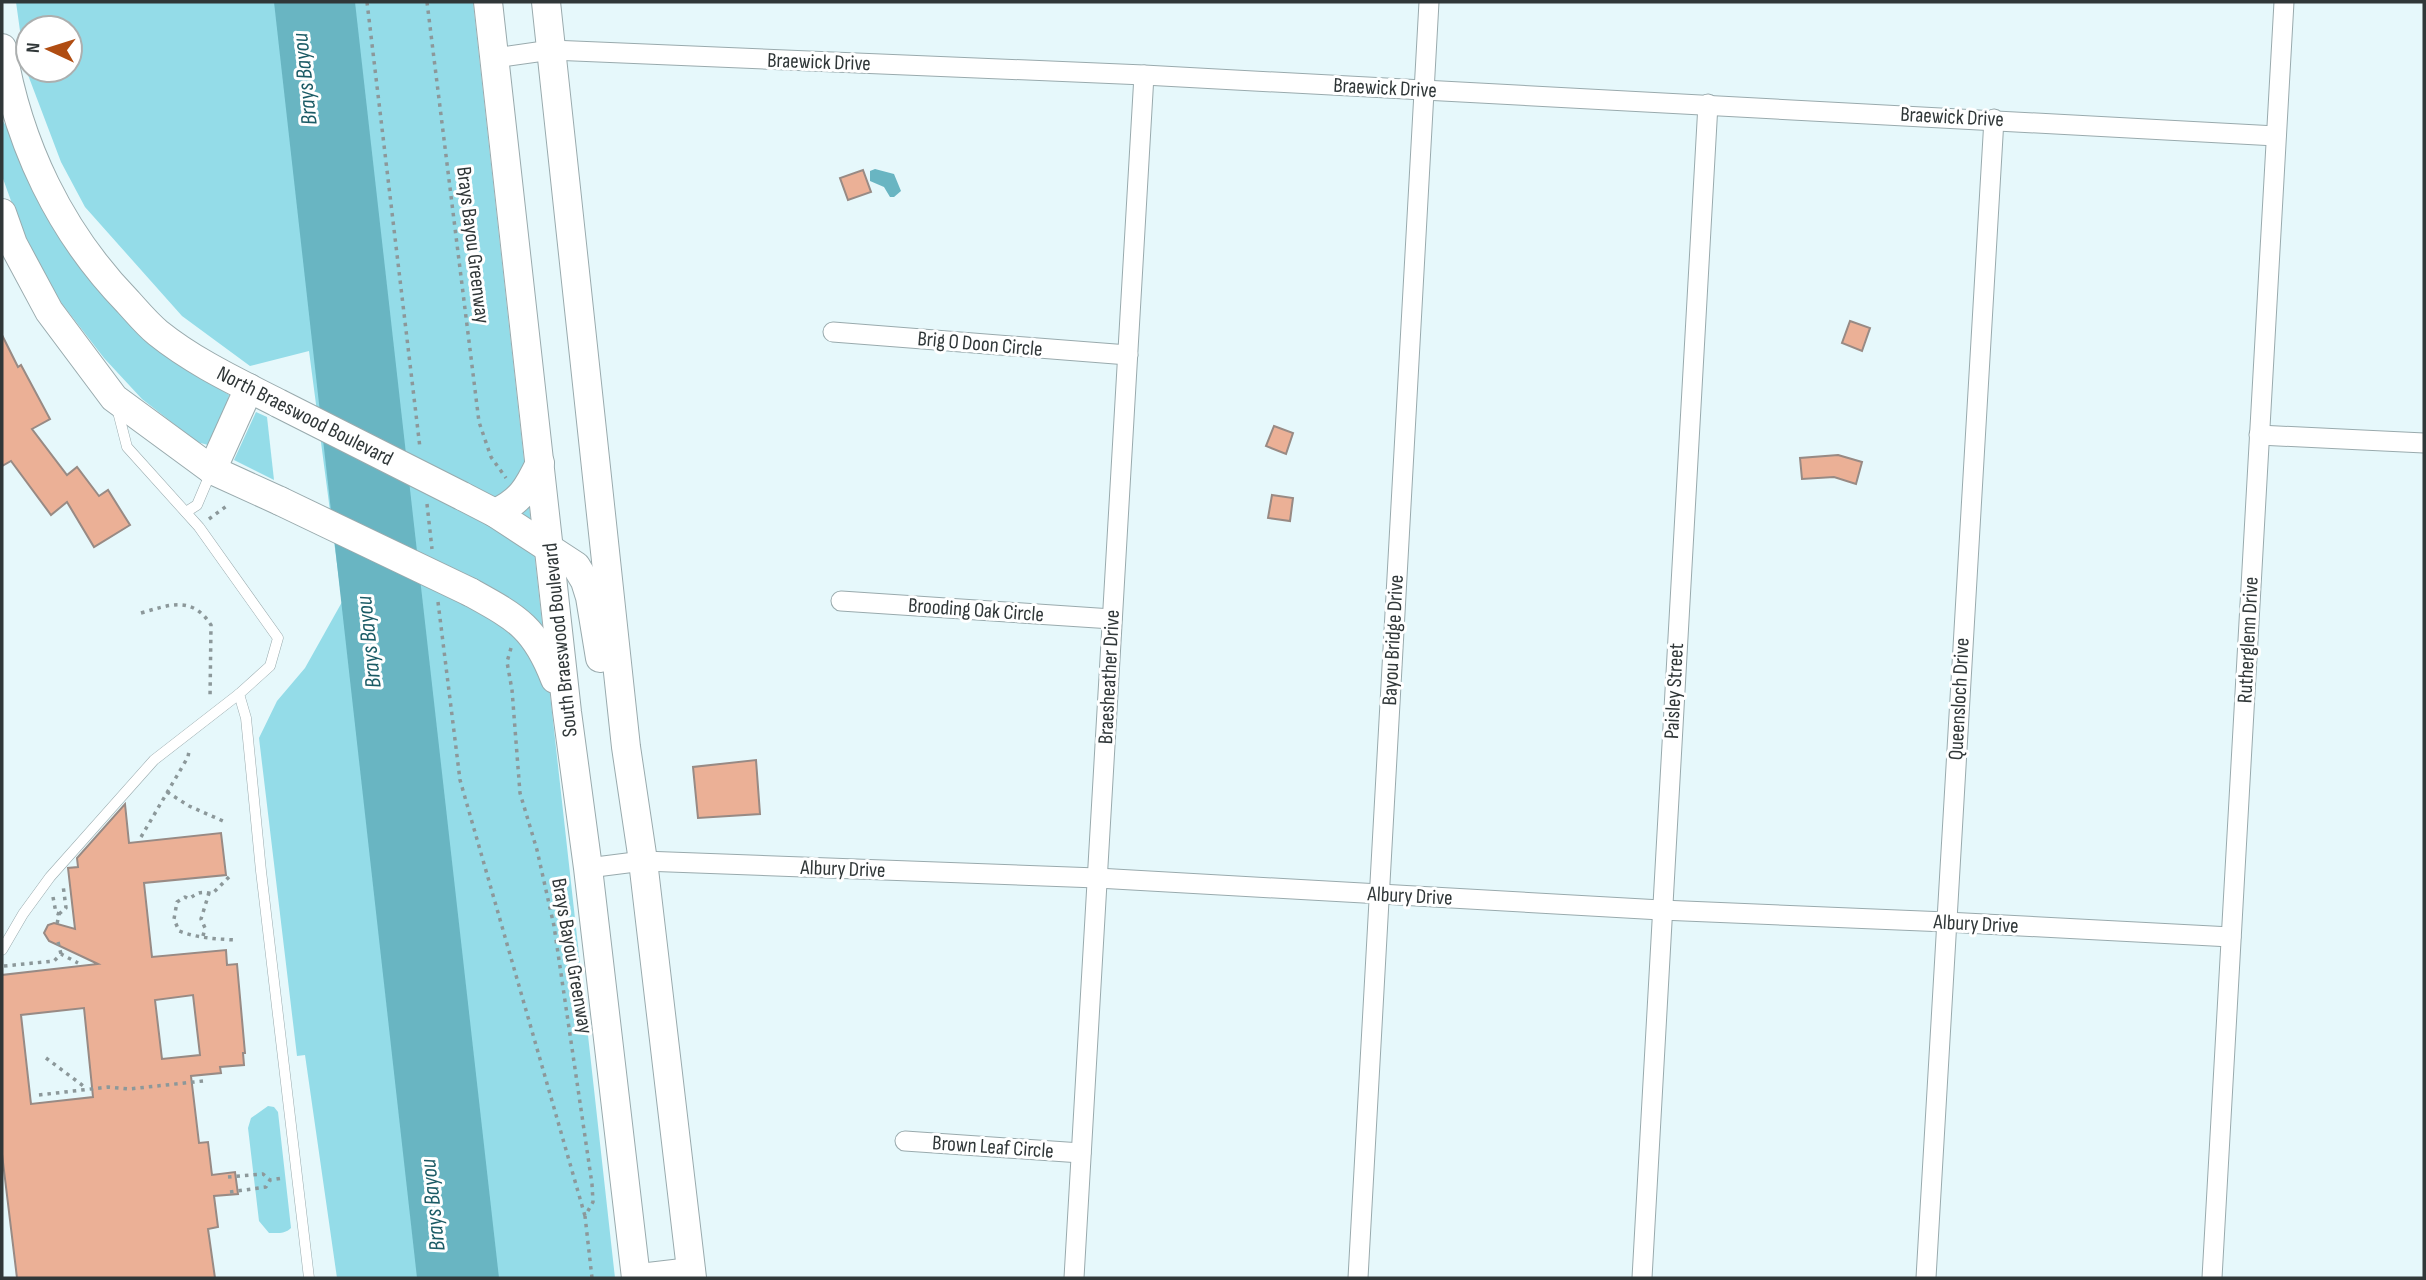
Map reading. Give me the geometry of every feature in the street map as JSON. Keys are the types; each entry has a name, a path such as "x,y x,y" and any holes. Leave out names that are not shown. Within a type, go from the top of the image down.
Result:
{"main road":[{"name":"South Braeswood Boulevard","path":"488,2 567,712 638,1278"},
{"path":"546,2 626,747 643,861 692,1275 638,1278"},
{"name":"North Braeswood Boulevard","path":"2,48 6,91 60,215 83,250 113,287 157,332 199,362 495,513 576,566 590,597 608,706 626,747"},
{"path":"2,213 13,244 49,311 114,397 212,470 470,592 508,613 525,626 544,652 567,712"},
{"path":"212,470 250,388"},
{"path":"495,513 519,498 531,483 540,463"}],"street":[{"name":"Bayou Bridge Drive","path":"1358,1278 1429,2"},
{"name":"Rutherglenn Drive","path":"2211,1278 2284,2"},
{"name":"Braewick Drive","path":"494,58 551,50 1144,75 2276,136"},
{"name":"Braesheather Drive","path":"1074,1278 1144,75"},
{"name":"Paisley Street","path":"1642,1278 1708,104"},
{"name":"Queensloch Drive","path":"1926,1278 1994,120"},
{"name":"Brig O Doon Circle","path":"833,332 1128,355"},
{"path":"2259,435 2424,443"},
{"name":"Brooding Oak Circle","path":"841,601 1112,619"},
{"name":"Albury Drive","path":"588,869 643,861 1097,878 1661,910 2231,937"},
{"name":"Brown Leaf Circle","path":"905,1140 1082,1153"}],"lane":[{"path":"2,950 23,914 50,877 153,760 239,694 270,666 278,638 200,527 128,447 114,397"},
{"path":"186,512 197,505 212,470"},
{"path":"239,694 246,718 261,871 309,1278"}],"path":[{"path":"367,2 421,460"},
{"name":"Brays Bayou Greenway","path":"427,2 478,422 491,457 511,484"},
{"path":"200,527 251,488"},
{"path":"426,501 433,556"},
{"path":"438,598 460,780 585,1216"},
{"path":"141,613 171,604 192,606 205,616 211,625 212,715"},
{"name":"Brays Bayou Greenway","path":"516,641 508,653 507,662 512,690 520,793 537,850 556,939 592,1184 593,1202 585,1216 592,1278"},
{"path":"141,837 188,757 194,729"},
{"path":"167,792 189,806 223,821"},
{"path":"57,924 59,914 66,908 61,864"},
{"path":"50,877 56,913 59,914"},
{"path":"229,877 212,894 197,893 189,899 185,897 177,902 174,919 179,931 197,938 203,936 236,940"},
{"path":"203,936 205,928 201,919 209,893"},
{"path":"58,942 61,954 78,963"},
{"path":"2,966 54,961 61,954"},
{"path":"46,1058 87,1089"},
{"path":"39,1095 108,1087 129,1089 203,1081"},
{"path":"228,1177 263,1174 270,1180 297,1177"},
{"path":"230,1192 266,1187 270,1180"}],"shaded area":[{"path":"16,2 473,2 615,1278 337,1278 305,1055 297,1056 259,738 277,701 305,668 342,602 309,351 250,366 182,316 85,207 61,162 31,84 84,84 84,14 18,14"},
{"path":"2,120 167,353 229,395 208,445 197,442 142,399 104,358 49,287 22,231 2,176"},
{"path":"256,412 267,417 274,480 234,460"},
{"path":"268,1106 274,1107 278,1112 291,1228 281,1233 269,1233 259,1221 248,1128 251,1118"}],"water":[{"name":"Brays Bayou","path":"274,2 355,2 499,1278 417,1278"},
{"path":"875,169 894,174 901,191 890,197 884,187 870,181 870,171"}],"building":[{"path":"863,170 871,192 848,200 840,178"},
{"path":"1850,321 1870,328 1862,351 1842,343"},
{"path":"2,335 50,419 32,429 67,475 77,467 99,496 108,490 130,525 94,547 67,502 51,515 11,461 2,466"},
{"path":"1274,426 1293,433 1286,454 1266,446"},
{"path":"1838,455 1862,462 1856,484 1834,477 1802,479 1800,458"},
{"path":"1272,495 1293,498 1290,521 1268,518"},
{"path":"756,760 760,814 698,818 693,767"},
{"path":"125,804 129,843 221,833 226,875 144,883 152,957 226,950 227,965 237,964 244,1065 220,1067 221,1073 191,1076 199,1143 208,1142 212,1175 235,1172 238,1194 214,1196 218,1227 208,1229 215,1278 17,1278 2,1154 2,975 98,964 49,941 44,933 48,925 54,923 75,929 68,868 78,867 77,858","holes":["193,995 200,1055 162,1059 155,1000","84,1008 93,1097 31,1104 21,1015"]}]}
